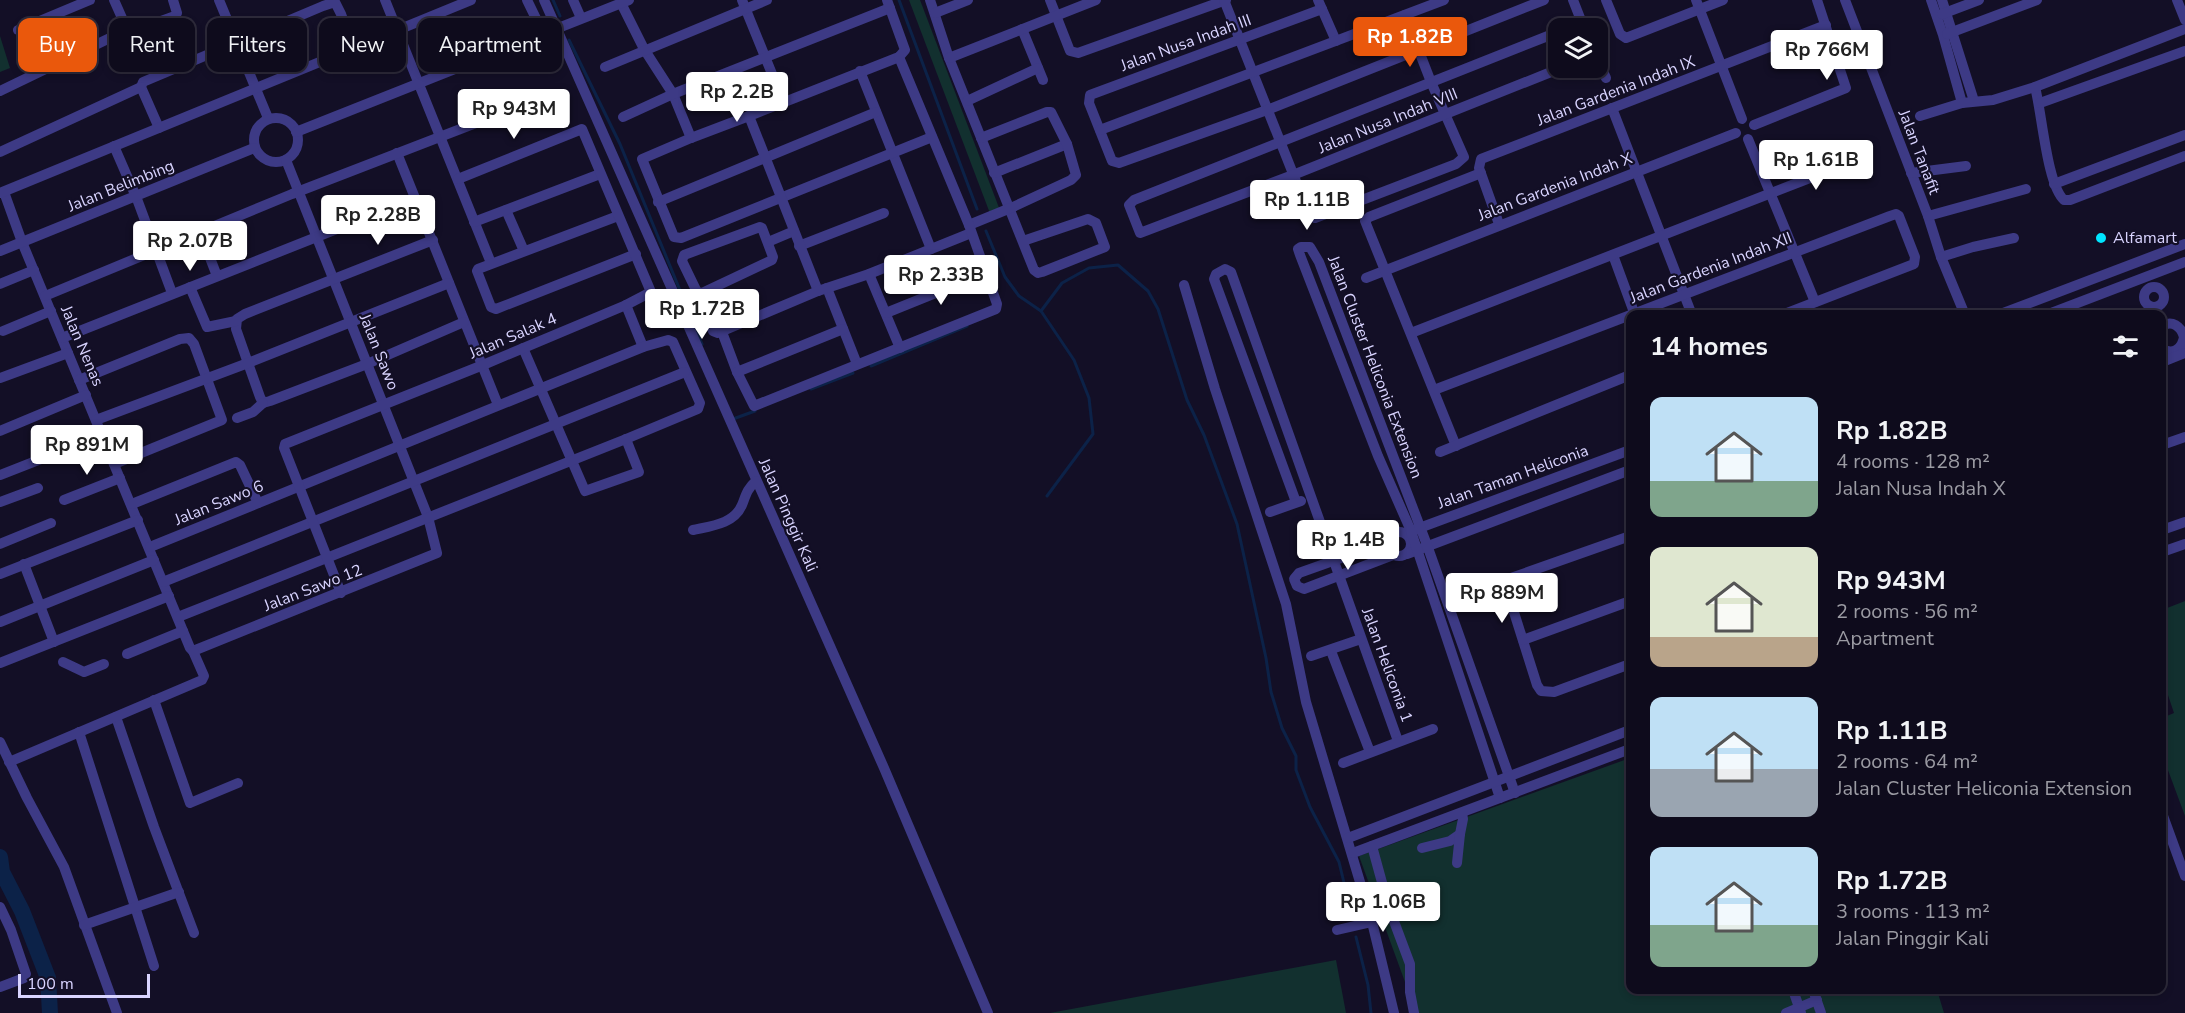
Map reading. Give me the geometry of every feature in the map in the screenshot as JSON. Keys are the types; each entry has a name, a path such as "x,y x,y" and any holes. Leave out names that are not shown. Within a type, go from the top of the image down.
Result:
{"street":[{"path":"47,18 90,0"},
{"path":"114,0 126,27 135,30 175,16 177,13 173,0"},
{"path":"219,0 227,18"},
{"path":"385,0 393,18"},
{"path":"406,27 471,0"},
{"path":"527,0 536,18"},
{"path":"544,0 569,24"},
{"path":"569,24 573,0"},
{"path":"605,67 744,4 767,0"},
{"path":"930,0 994,173 1034,270 1038,273 1105,247 1096,223 1091,219 1067,224 1023,241"},
{"path":"935,13 968,0"},
{"path":"1050,0 1070,51 1078,53 1224,0 1309,214 1315,218 1461,161 1464,155 1431,82 1405,15"},
{"path":"950,58 1096,0"},
{"path":"1444,0 1100,130 1112,161 1119,163 1267,110 1544,0"},
{"path":"1573,0 1580,18"},
{"path":"1606,0 1621,36 1629,38 1698,5 1723,0"},
{"path":"1754,125 1846,88 1816,0"},
{"name":"Jalan Tanafit","path":"1845,0 1963,310"},
{"path":"1930,0 1936,16 1948,33 1974,101"},
{"path":"1942,0 1947,12 1948,33 1962,103"},
{"path":"1936,16 1979,0"},
{"path":"1948,33 2037,0"},
{"path":"2177,0 2185,20"},
{"path":"294,18 334,1 342,18"},
{"path":"562,27 625,2 644,49 674,94 691,138"},
{"path":"744,4 783,101"},
{"path":"623,117 889,4 905,50 899,57 783,101 642,159 673,235 678,238 781,199 932,137"},
{"path":"1320,4 1336,41"},
{"name":"Jalan Nusa Indah III","path":"1100,130 1088,98 1094,93 1239,40 1320,4"},
{"path":"1698,5 1742,119"},
{"name":"Jalan Pinggir Kali","path":"569,24 756,482 889,778 988,1013"},
{"name":"Jalan Gardenia Indah IX","path":"1481,173 1478,164 1481,159 1826,25"},
{"path":"1022,29 1043,80"},
{"path":"1920,116 1962,103 1994,100 2035,87 2185,30"},
{"path":"1280,142 1548,36"},
{"path":"0,91 109,38"},
{"path":"406,51 491,263"},
{"path":"2040,103 2185,51"},
{"path":"0,152 141,87 148,79 207,54"},
{"path":"722,332 737,372 754,406 996,309 997,304 985,273 973,226 932,137 899,57"},
{"path":"2,193 319,62"},
{"path":"967,101 1038,68"},
{"path":"860,71 931,249"},
{"path":"249,72 268,118"},
{"path":"296,132 450,72"},
{"name":"Jalan Nusa Indah VIII","path":"1280,142 1130,201 1129,205 1140,232 1293,175 1548,73"},
{"path":"141,87 159,128"},
{"path":"2035,87 2040,103 2054,184 2061,198 2070,200 2185,156"},
{"path":"45,296 298,192 537,99"},
{"path":"1612,108 1690,310"},
{"path":"658,202 876,112"},
{"path":"703,310 713,331 722,332 822,290 931,249 997,214 1071,180 1076,175 1067,144 1052,113 1047,112 981,138"},
{"path":"749,116 800,246 843,329 857,364"},
{"path":"268,118 282,119 291,124 296,132 297,148 286,160 271,162 264,159 254,148 257,129 268,118"},
{"path":"1742,119 1749,120 1754,125 1754,135 1748,139 1741,138 1736,133 1735,126 1742,119"},
{"path":"458,180 582,129 636,254 494,309 491,307 477,271 479,268 618,216"},
{"name":"Jalan Gardenia Indah X","path":"1366,278 1736,133"},
{"path":"2054,184 2185,135"},
{"path":"1748,139 1815,302 1795,310"},
{"path":"994,173 1067,144"},
{"path":"114,146 157,249 172,293"},
{"name":"Jalan Belimbing","path":"0,251 254,148"},
{"path":"397,153 498,405"},
{"name":"Jalan Sawo","path":"286,160 428,517 437,549 437,554 434,556"},
{"path":"1410,333 1851,162"},
{"path":"1911,173 1966,166"},
{"path":"1456,446 1365,223 1366,219 1481,173 1499,224"},
{"path":"474,222 600,174"},
{"path":"1928,216 2026,189"},
{"name":"Jalan Nenas","path":"2,193 183,631 197,649 204,676 202,680 154,700"},
{"path":"62,338 415,198"},
{"path":"506,210 524,251"},
{"path":"800,246 884,213"},
{"name":"Jalan Gardenia Indah XII","path":"1645,310 1794,252 1898,215 1915,257 1914,264 1815,302"},
{"path":"761,227 768,242 773,256 772,260 700,294 681,258 685,254 761,227"},
{"path":"768,242 794,231"},
{"path":"200,232 217,276"},
{"path":"1941,257 2014,238"},
{"path":"190,287 207,327 236,321 245,314 433,240"},
{"path":"2011,310 2185,244"},
{"name":"Jalan Cluster Heliconia Extension","path":"1300,247 1310,247 1319,262 1412,530 1378,456 1300,255 1298,249 1300,247"},
{"name":"Jalan Salak 4","path":"300,487 284,448 285,444 523,348 650,293 651,290 636,254"},
{"path":"1613,255 1634,310"},
{"path":"2062,310 2148,283 2185,262"},
{"name":"Jalan Heliconia 1","path":"1296,502 1214,279 1215,274 1225,269 1231,272 1398,741"},
{"path":"0,284 34,270"},
{"path":"886,313 985,273"},
{"path":"869,274 900,348"},
{"path":"96,420 248,363 449,283"},
{"path":"2148,283 2163,294 2162,310"},
{"path":"1184,285 1218,399 1286,604 1309,713 1353,853 1394,1013"},
{"path":"626,305 643,347"},
{"path":"3,331 51,311"},
{"name":"Jalan Gardenia Indah XII","path":"1434,390 1626,317"},
{"path":"2166,320 2176,325 2182,332 2183,342 2179,353"},
{"path":"236,321 236,329 263,403"},
{"path":"237,418 253,412 263,403 367,364 464,322"},
{"path":"737,372 843,329"},
{"path":"80,380 185,338 189,338 194,344 223,417 221,421 114,464"},
{"name":"Jalan Sawo 6","path":"150,547 643,347 671,340 685,372"},
{"path":"523,348 585,491 637,473 639,469 626,439"},
{"path":"0,378 68,353"},
{"path":"163,582 685,372 700,403 698,410 178,617"},
{"path":"1440,452 1626,377"},
{"path":"0,431 86,394"},
{"path":"0,475 102,435"},
{"path":"2166,443 2185,436"},
{"name":"Jalan Taman Heliconia","path":"1386,542 1394,532 1412,530 1626,451"},
{"path":"132,504 236,462 240,465 258,503"},
{"name":"Jalan Taman Heliconia","path":"1407,554 1626,471"},
{"path":"64,500 120,478"},
{"path":"693,530 726,522 733,518 739,511 747,491 756,482"},
{"path":"300,487 341,593"},
{"path":"0,502 38,488"},
{"path":"1270,512 1311,497"},
{"path":"0,574 138,520"},
{"path":"2166,529 2185,522"},
{"path":"0,544 51,523"},
{"path":"1412,530 1422,547 1515,792"},
{"path":"1393,555 1388,550 1386,542 1299,573 1294,579 1295,583 1304,589 1393,555 1407,554 1411,545 1409,536 1412,530"},
{"path":"1626,537 1511,578 1506,587 1537,685 1544,692 1554,692 1626,665"},
{"path":"2166,551 2185,544"},
{"path":"1422,547 1500,798"},
{"path":"1360,552 1365,566"},
{"name":"Jalan Sawo 12","path":"197,649 434,556"},
{"path":"0,622 154,560"},
{"path":"24,564 54,642"},
{"path":"0,663 169,596"},
{"path":"1523,640 1626,602"},
{"path":"127,654 183,631"},
{"path":"1311,656 1361,639"},
{"path":"1331,651 1370,752"},
{"path":"63,662 84,672 104,664"},
{"path":"9,762 154,700 190,802 238,783"},
{"path":"116,717 194,933"},
{"path":"1343,763 1433,729"},
{"path":"79,732 154,966"},
{"path":"1348,838 1626,732"},
{"path":"0,742 64,867 117,1013"},
{"path":"1353,853 1626,750"},
{"path":"1457,862 1462,813"},
{"path":"2166,824 2185,876"},
{"path":"1422,848 1450,841 1460,834"},
{"path":"1372,846 1389,908 1408,957 1414,1013"},
{"path":"84,925 179,892"},
{"path":"0,987 24,978 26,974 2,914"},
{"path":"1337,930 1372,922"},
{"path":"1794,994 1800,1010"},
{"path":"1786,1013 1800,1010 1815,995 1821,1013"}],"green space":[{"path":"909,0 920,0 1001,213 991,216"},
{"path":"0,36 10,68 0,72"},
{"path":"2185,601 2185,816 2166,765 2166,716 2174,713 2166,689 2166,608"},
{"path":"1626,759 1626,994 1938,994 1944,1013 1410,1013 1405,982 1359,856"},
{"path":"1336,960 1346,1013 1050,1013"}],"waterway":[{"path":"553,0 560,16"},
{"path":"899,0 977,209"},
{"path":"569,40 620,144 702,344"},
{"path":"986,231 1005,277 1019,296 1041,311 1074,360 1089,398 1093,434 1047,496"},
{"path":"1041,311 1062,283 1089,268 1118,265 1148,291 1158,309 1187,400 1204,435 1237,524 1266,658 1271,692 1282,728 1296,756 1296,770 1310,807 1339,862 1352,916"},
{"path":"871,366 967,326"},
{"path":"811,389 853,373"},
{"path":"733,419 755,411"},
{"path":"0,857 2,872 22,911 48,978 50,1013"},
{"path":"1356,937 1368,985 1371,1013"}],"place":[{"name":"Alfamart","path":"2101,238"}]}
